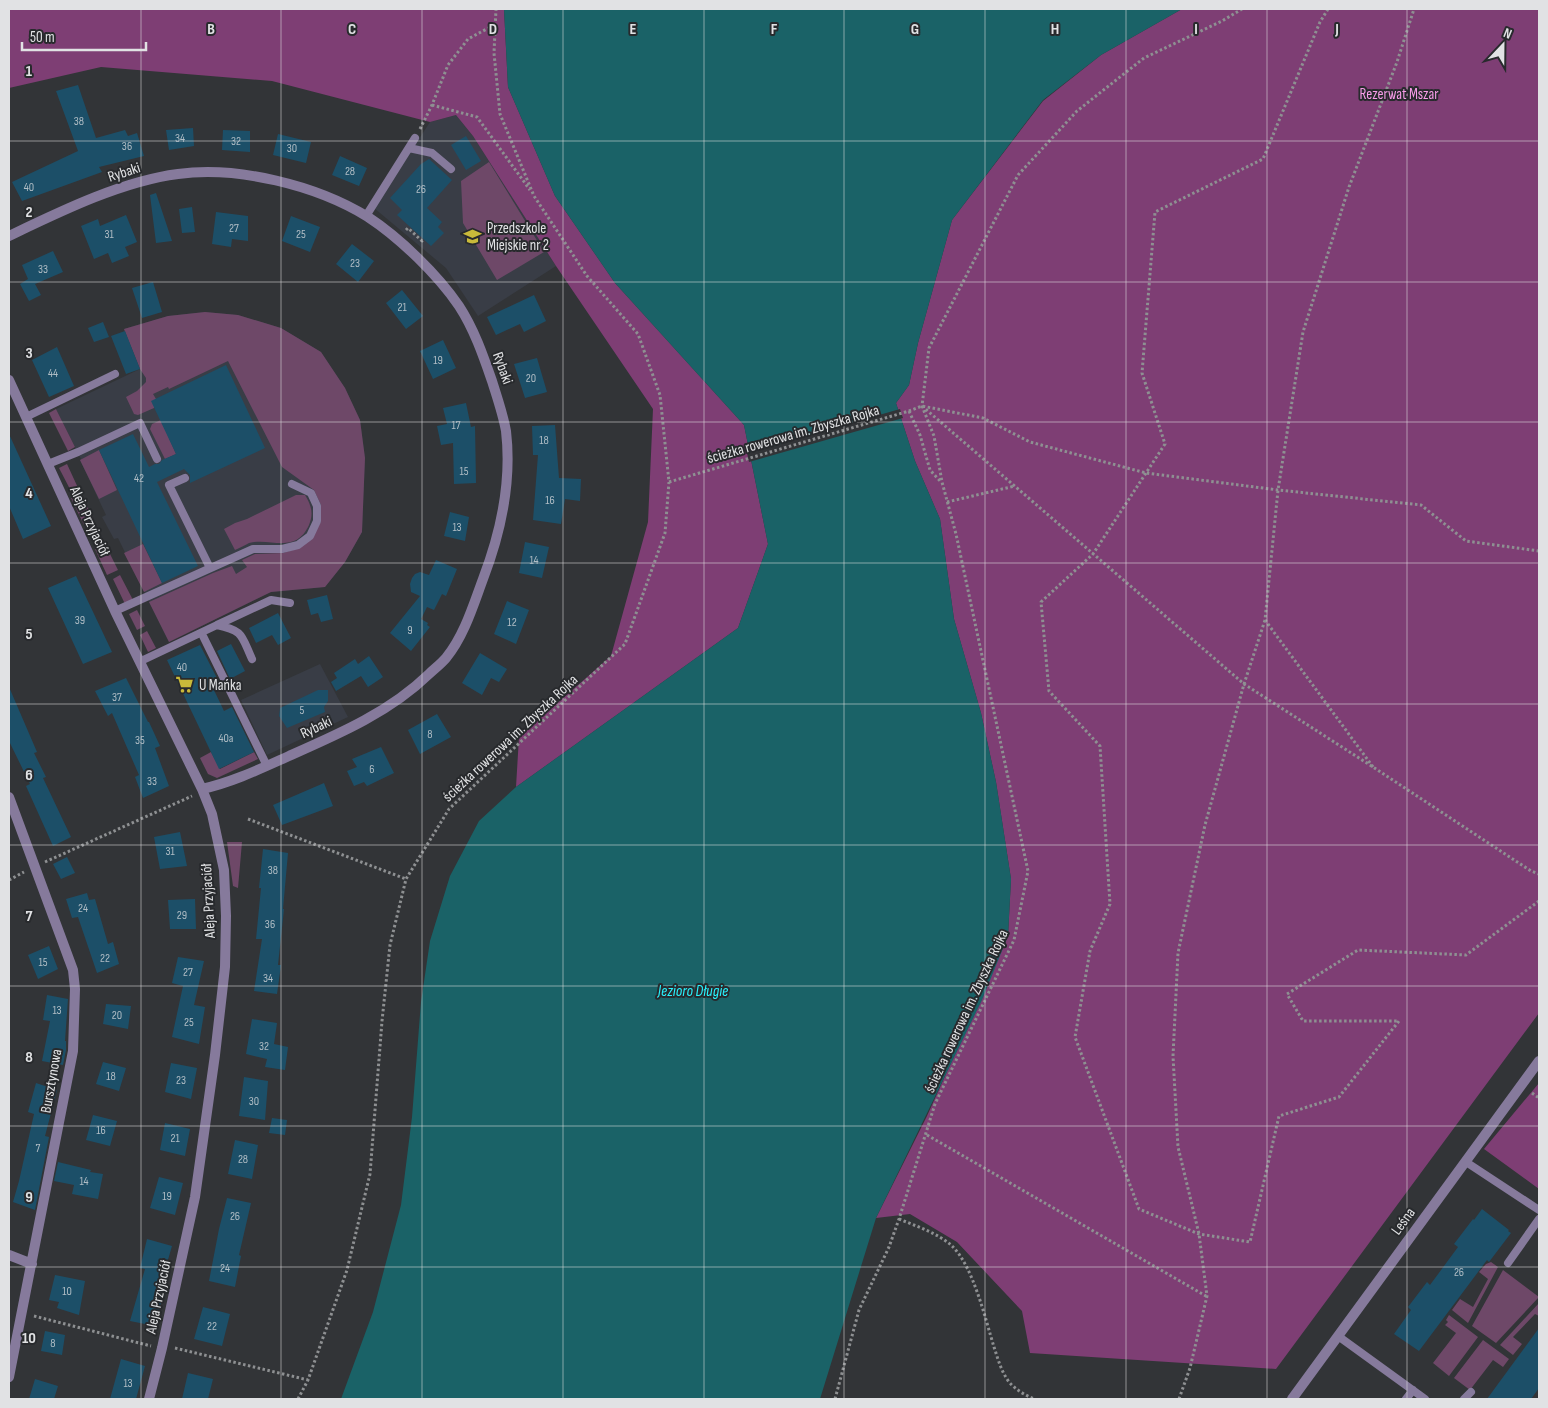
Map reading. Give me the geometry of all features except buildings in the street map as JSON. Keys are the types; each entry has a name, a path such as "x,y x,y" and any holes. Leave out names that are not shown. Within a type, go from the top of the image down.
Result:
{"street":[{"name":"Rybaki","path":"9,236 109,193 151,179 178,174 214,172 252,176 278,182 307,190 366,216 393,235 427,268 458,304 470,325 484,359 501,408 506,432 505,504 498,536 479,591 468,618 446,658 420,683 390,706 341,733 227,784 202,789"},
{"name":"Aleja Przyjaciół","path":"9,380 115,611 202,789 212,814 224,870 226,916 225,967 195,1197 149,1399"},
{"name":"Bursztynowa","path":"9,797 73,970 75,989 73,1051 9,1377"},
{"name":"Leśna","path":"1292,1399 1539,1061"},
{"path":"9,1255 32,1264"}],"lane":[{"path":"366,216 415,138"},
{"path":"409,148 432,153 451,169"},
{"path":"26,416 115,374"},
{"path":"48,464 140,423 157,459"},
{"path":"185,478 169,486 210,568"},
{"path":"115,611 253,549 282,549 298,544 310,536 317,521 317,506 311,493 292,484"},
{"path":"141,661 271,600 290,603"},
{"path":"217,625 240,633 252,659"},
{"path":"202,634 267,766"},
{"path":"1466,1162 1539,1210"},
{"path":"1508,1263 1539,1219"},
{"path":"1338,1336 1425,1399"},
{"path":"1406,1399 1413,1390"},
{"path":"1464,1399 1471,1392"}],"path":[{"path":"496,9 494,53 500,114 534,196"},
{"path":"942,482 934,436 922,406 929,348 1018,175 1077,111 1144,58 1222,21 1242,9"},
{"path":"1328,9 1320,22 1262,160 1154,212 1142,374 1165,444 1093,554 1041,602 1049,691 1100,746 1110,904 1090,950 1075,1037 1139,1209 1199,1234 1250,1242 1279,1116 1339,1096 1399,1021 1303,1021 1287,994 1358,950 1466,954 1539,901"},
{"path":"1179,1399 1190,1368 1207,1296 1199,1234 1178,1148 1173,1056 1178,953 1205,825 1244,684 1265,620 1278,490 1303,332 1349,187 1397,62 1414,9"},
{"path":"415,138 432,105 448,65 468,39 494,25"},
{"path":"432,105 477,117 534,196 587,276 638,334 660,395 669,482"},
{"path":"922,406 1244,684 1530,871 1539,874"},
{"path":"909,411 922,406 983,418 1030,442 1146,473 1278,490 1421,504 1466,541 1539,552"},
{"name":"ścieżka rowerowa im. Zbyszka Rojka","path":"298,1399 308,1380 347,1270 370,1174 390,944 406,879 449,809 625,644 665,533 669,482 909,411 920,435 930,470 942,482 956,534 1028,871 1014,940 935,1104 927,1135 889,1247 858,1310 835,1399"},
{"path":"947,502 1015,486"},
{"path":"1265,620 1373,767"},
{"path":"40,864 192,795"},
{"path":"248,819 406,879"},
{"path":"9,880 25,872"},
{"path":"927,1135 1207,1296"},
{"path":"899,1220 928,1231 950,1244 962,1258 980,1301 1002,1370 1010,1382 1021,1392 1034,1399"},
{"path":"28,1314 154,1346"},
{"path":"174,1348 308,1380"}],"shaded area":[{"name":"Przedszkole Miejskie nr 2","path":"456,115 473,136 556,266 478,316 446,268 374,208 430,122"},
{"path":"489,162 544,252 497,280 463,223 461,181"},
{"path":"205,312 238,315 281,328 321,352 345,388 360,420 365,458 362,532 345,562 325,587 271,592 169,642 118,538 114,539 102,517 106,515 56,409 140,369 124,329 168,316"},
{"path":"205,312 238,315 281,328 321,352 345,388 360,420 365,458 362,532 345,562 325,587 271,592 169,642 149,602 232,566 236,574 247,567 242,560 255,554 283,553 299,548 312,539 321,521 321,505 314,490 282,467 228,361 169,389 168,387 153,394 156,399 154,408 138,415 134,414 126,397 137,391 146,382 146,378 140,369 124,329 168,316"},
{"path":"56,409 75,447 68,451 49,413"},
{"path":"161,420 176,454 165,459 150,429 152,424"},
{"path":"99,450 117,490 99,499 80,460"},
{"path":"67,464 79,490 72,493 59,468"},
{"path":"81,494 94,520 84,525 71,498"},
{"path":"296,495 305,495 311,509 311,521 297,540 282,543 249,543 235,550 224,529"},
{"path":"105,544 118,570 107,575 95,549"},
{"path":"143,544 162,583 144,592 124,553"},
{"path":"120,575 133,600 125,604 113,579"},
{"path":"137,610 145,626 137,630 129,614"},
{"path":"147,631 156,648 148,652 140,635"},
{"path":"320,664 348,717 267,755 241,700"},
{"path":"211,752 220,769 254,752 258,759 217,778 208,774 200,758"},
{"path":"227,842 242,842 238,888 233,886"},
{"path":"1491,1262 1498,1267 1468,1323 1452,1310 1460,1299 1473,1307 1488,1279 1479,1272 1486,1264"},
{"path":"1503,1270 1539,1297 1496,1343 1472,1326"},
{"path":"1539,1303 1539,1316 1535,1314 1513,1337 1522,1344 1513,1355 1500,1345"},
{"path":"1449,1315 1478,1337 1449,1376 1433,1363 1456,1333 1445,1325 1448,1322 1446,1320"},
{"path":"1483,1340 1509,1359 1503,1367 1493,1360 1470,1390 1454,1378"}],"green space":[{"path":"9,9 504,9 508,87 555,196 615,283 744,425 768,544 738,628 516,787 519,737 611,656 648,522 653,409 556,266 473,136 456,115 430,122 272,81 101,67 9,88"},
{"name":"Rezerwat Mszar","path":"1182,9 1539,9 1539,1013 1276,1369 1030,1353 1022,1311 957,1242 910,1214 876,1218 927,1116 1008,936 1011,879 996,782 981,713 954,619 940,519 915,461 896,403 909,385 918,343 952,220 1043,101 1101,55"},
{"path":"1539,1083 1539,1189 1484,1149"}],"water":[{"name":"Jezioro Długie","path":"504,9 1182,9 1101,55 1043,100 952,220 918,343 909,385 896,403 915,461 940,519 954,619 981,713 996,782 1011,879 1008,936 982,1000 876,1218 820,1399 341,1399 373,1312 401,1205 412,1117 421,1002 430,941 450,876 479,821 516,787 738,628 768,544 744,425 615,283 555,196 508,87"}],"pier":[{"path":"900,409 903,418 749,462 747,453"}],"place":[{"name":"Przedszkole Miejskie nr 2","path":"473,237"},
{"name":"U Mańka","path":"185,685"}]}
